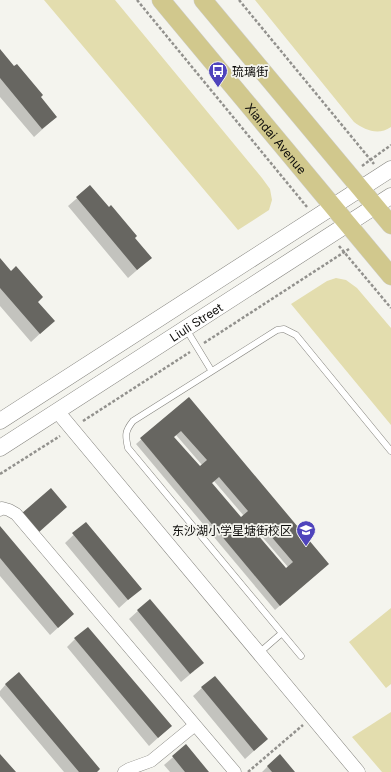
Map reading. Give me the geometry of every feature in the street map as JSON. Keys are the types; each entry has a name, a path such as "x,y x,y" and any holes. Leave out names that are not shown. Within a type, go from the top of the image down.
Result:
{"main road":[{"name":"Xiandai Avenue","path":"160,0 391,276"},
{"path":"203,0 360,190 391,225"},
{"name":"Liuli Street","path":"0,420 387,172"},
{"name":"Liuli Street","path":"0,448 391,196"}],"street":[{"path":"57,411 258,654 358,772"},
{"path":"0,510 2,508 16,514 235,772"},
{"path":"124,772 152,761 195,725"}],"lane":[{"path":"185,328 211,370"},
{"path":"301,656 128,448 126,439 127,430 133,421 211,370 277,330 284,329 296,335 391,451"},
{"path":"258,654 282,633"}],"path":[{"path":"137,0 316,218"},
{"path":"239,0 387,172"},
{"path":"330,235 391,308"},
{"path":"248,772 305,723"}],"shaded area":[{"path":"44,0 115,0 262,178 270,189 272,200 269,210 238,230"},
{"path":"255,0 391,0 391,127 386,130 372,131 354,122"},
{"path":"336,278 346,280 357,288 391,328 391,425 291,304 327,281"},
{"path":"391,608 391,684 386,688 349,642"},
{"path":"391,712 391,772 382,772 352,737"}],"building":[{"path":"0,49 14,66 17,64 43,95 41,97 57,117 42,129 0,78"},
{"path":"90,185 109,207 111,205 137,236 135,238 152,258 137,270 76,197"},
{"path":"0,258 11,271 16,266 43,297 38,302 55,321 40,334 0,288"},
{"path":"189,397 329,564 280,606 140,438","holes":["181,431 207,460 200,466 174,437","219,477 248,511 241,517 212,483","264,528 293,562 286,568 257,534"]},
{"path":"51,488 67,507 38,533 21,514"},
{"path":"86,522 142,589 128,600 72,533"},
{"path":"0,526 74,614 58,628 0,558"},
{"path":"150,599 204,663 190,674 137,610"},
{"path":"88,627 172,726 158,738 74,638"},
{"path":"19,672 100,769 97,772 79,772 5,684"},
{"path":"215,676 268,739 254,751 201,687"},
{"path":"186,744 209,772 185,772 172,756"},
{"path":"0,754 16,772 0,772"},
{"path":"280,754 295,772 272,772 267,766"}],"place":[{"name":"琉璃街","path":"218,88"},
{"name":"东沙湖小学星塘街校区","path":"306,547"}]}
